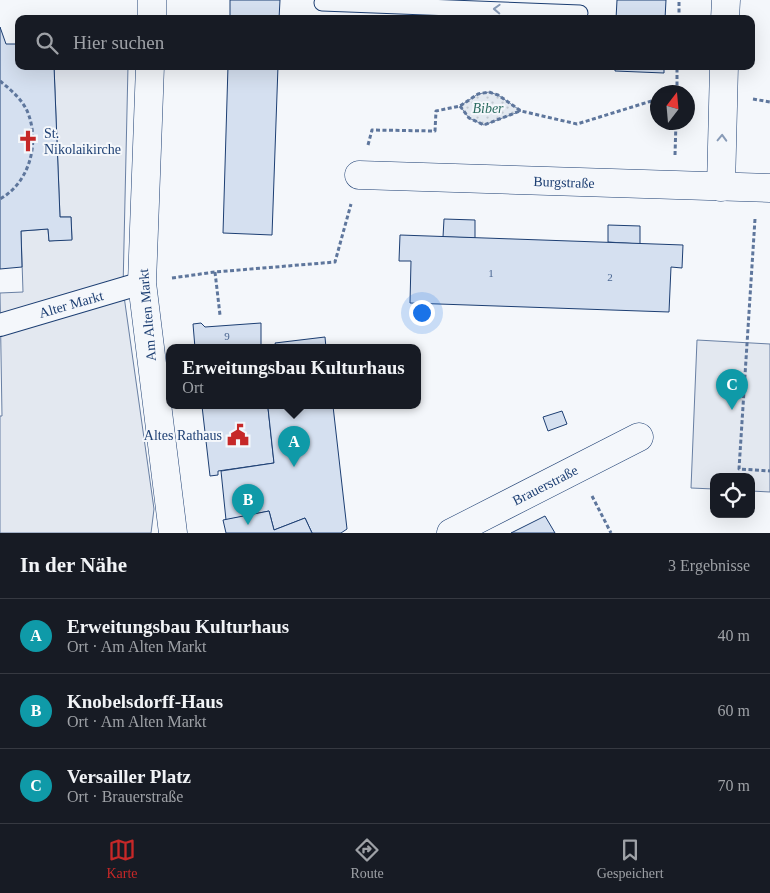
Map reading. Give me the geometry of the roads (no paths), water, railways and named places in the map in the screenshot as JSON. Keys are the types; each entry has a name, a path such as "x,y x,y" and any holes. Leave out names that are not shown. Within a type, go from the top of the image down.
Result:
{"street":[{"path":"152,0 152,15"},
{"path":"725,15 726,0"},
{"name":"Am Alten Markt","path":"150,70 142,283 173,533"},
{"path":"721,187 724,70"},
{"name":"Burgstraße","path":"358,175 763,188"},
{"name":"Alter Markt","path":"0,325 142,283"},
{"name":"Brauerstraße","path":"450,533 638,437"}],"lane":[{"path":"322,3 580,13"}],"place":[{"name":"St. Nikolaikirche","path":"28,141"},
{"name":"Versailler Platz","path":"732,410"},
{"name":"Altes Rathaus","path":"238,435"},
{"name":"Erweitungsbau Kulturhaus","path":"294,467"},
{"name":"Knobelsdorff-Haus","path":"248,525"}],"park label":[{"name":"Biber","path":"488,108"}]}
